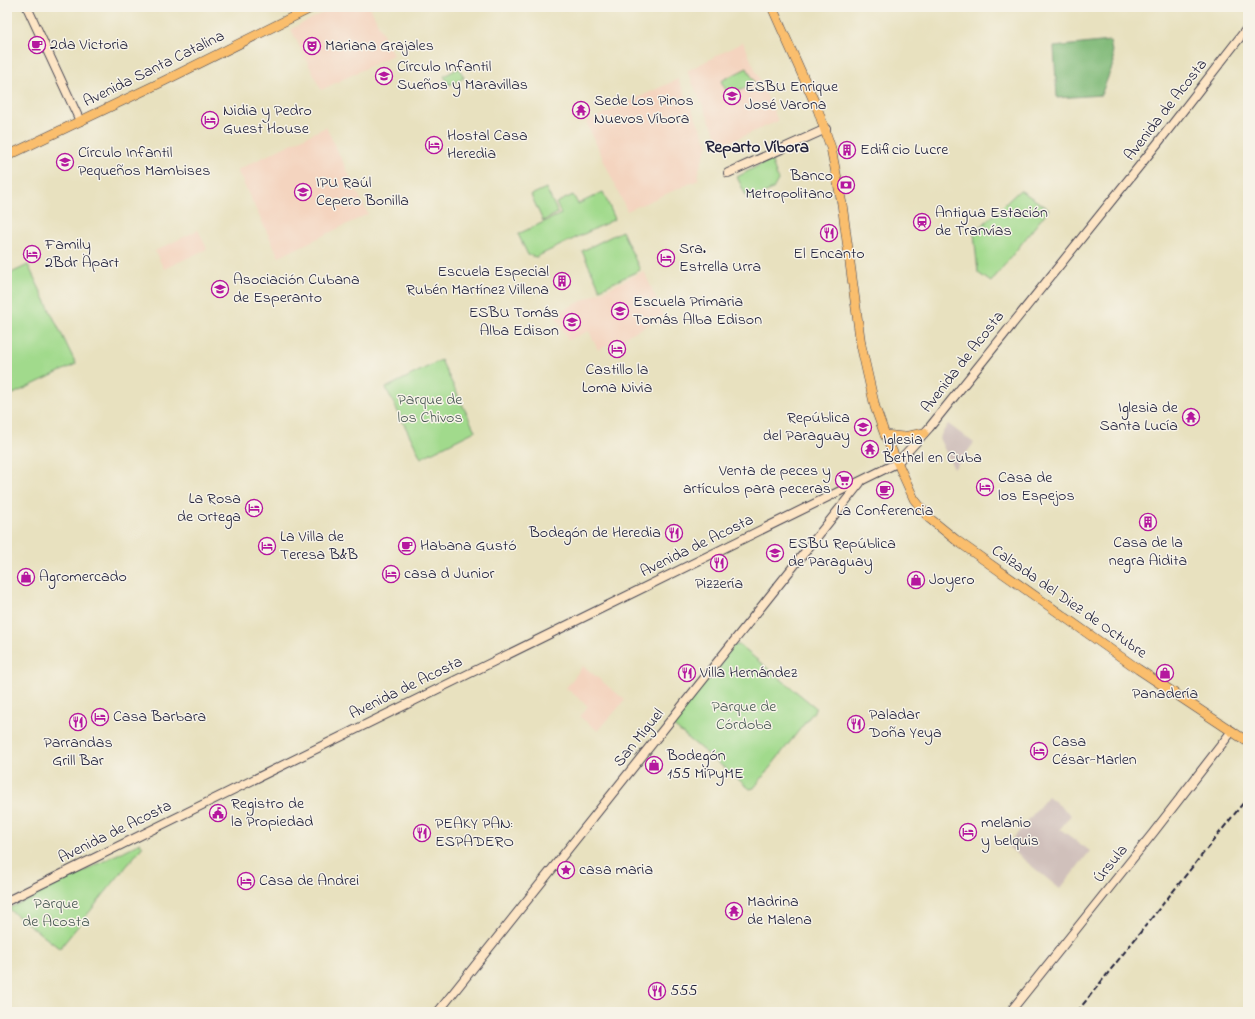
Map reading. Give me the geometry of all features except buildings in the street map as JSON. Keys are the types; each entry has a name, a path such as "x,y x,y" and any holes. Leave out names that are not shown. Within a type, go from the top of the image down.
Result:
{"main road":[{"path":"27,7 80,121"},
{"name":"Avenida Santa Catalina","path":"7,156 313,7"},
{"path":"772,7 826,129 836,167 864,357 875,407 885,435 903,437 924,433"},
{"name":"Avenida de Acosta","path":"7,901 897,463 924,433 1157,144 1248,27"},
{"path":"728,173 826,129"},
{"name":"Calzada del Diez de Octubre","path":"885,435 914,499 929,518 956,540 1138,669 1248,742"},
{"name":"San Miguel","path":"438,1012 862,481"},
{"name":"Úrsula","path":"1010,1012 1232,732"}],"shaded area":[{"path":"335,7 370,7 393,55 321,90 291,29"},
{"name":"ESBU Enrique José Varona","path":"743,42 778,121 721,146 687,71"},
{"path":"678,79 708,145 699,169 698,180 627,211 586,122"},
{"name":"IPU Raúl Cepero Bonilla","path":"326,127 368,214 279,257 237,170"},
{"path":"198,230 207,249 164,269 155,251"},
{"name":"Escuela Primaria Tomás Alba Edison","path":"644,271 664,317 598,350 589,331 568,340 555,314"},
{"path":"948,424 974,443 954,469 939,438"},
{"path":"583,666 625,700 598,731 580,717 588,706 566,688"},
{"path":"1048,796 1071,815 1060,829 1090,851 1060,889 1007,846"}],"green space":[{"path":"1110,41 1114,62 1101,95 1057,98 1054,47"},
{"path":"459,68 464,78 449,85 444,76"},
{"path":"747,68 755,83 729,96 721,81"},
{"path":"771,159 778,180 773,189 748,200 737,177"},
{"path":"546,188 558,213 543,221 531,195"},
{"path":"1020,190 1049,209 991,282 978,273 974,233"},
{"path":"603,192 615,219 536,257 528,255 518,234 561,214 556,203 573,195 578,204"},
{"path":"622,231 640,270 600,289 582,251"},
{"path":"28,265 76,364 7,397 7,275"},
{"name":"Parque de los Chivos","path":"441,360 475,431 421,458 386,388"},
{"name":"Parque de Córdoba","path":"734,645 739,645 815,707 815,710 754,788 750,789 671,724"},
{"name":"Parque de Acosta","path":"140,843 143,846 61,947 59,948 11,911 10,908"}],"railway":[{"path":"1077,1012 1248,797"}],"place":[{"name":"2da Victoria","path":"37,45"},
{"name":"Mariana Grajales","path":"312,46"},
{"name":"Círculo Infantil Sueños y Maravillas","path":"384,76"},
{"name":"ESBU Enrique José Varona","path":"732,96"},
{"name":"Sede Los Pinos Nuevos Víbora","path":"581,110"},
{"name":"Nidia y Pedro Guest House","path":"210,120"},
{"name":"Hostal Casa Heredia","path":"434,145"},
{"name":"Edificio Lucre","path":"847,150"},
{"name":"Círculo Infantil Pequeños Mambises","path":"65,162"},
{"name":"Banco Metropolitano","path":"846,185"},
{"name":"IPU Raúl Cepero Bonilla","path":"303,192"},
{"name":"Antigua Estación de Tranvías","path":"922,222"},
{"name":"El Encanto","path":"829,233"},
{"name":"Family 2Bdr Apart","path":"32,254"},
{"name":"Sra. Estrella Urra","path":"666,258"},
{"name":"Escuela Especial Rubén Martínez Villena","path":"562,281"},
{"name":"Asociación Cubana de Esperanto","path":"220,289"},
{"name":"Escuela Primaria Tomás Alba Edison","path":"620,311"},
{"name":"ESBU Tomás Alba Edison","path":"572,322"},
{"name":"Castillo la Loma Nivia","path":"617,349"},
{"name":"Iglesia de Santa Lucía","path":"1191,417"},
{"name":"República del Paraguay","path":"863,427"},
{"name":"Iglesia Bethel en Cuba","path":"870,449"},
{"name":"Venta de peces y artículos para peceras","path":"844,480"},
{"name":"Casa de los Espejos","path":"985,487"},
{"name":"La Conferencia","path":"885,490"},
{"name":"La Rosa de Ortega","path":"254,508"},
{"name":"Casa de la negra Aidita","path":"1148,522"},
{"name":"Bodegón de Heredia","path":"674,533"},
{"name":"La Villa de Teresa B&B","path":"267,546"},
{"name":"Habana Gustó","path":"407,546"},
{"name":"ESBU República de Paraguay","path":"775,553"},
{"name":"Pizzería","path":"719,563"},
{"name":"casa d Junior","path":"391,574"},
{"name":"Agromercado","path":"26,577"},
{"name":"Joyero","path":"916,580"},
{"name":"Villa Hernández","path":"687,673"},
{"name":"Panadería","path":"1165,673"},
{"name":"Casa Barbara","path":"100,717"},
{"name":"Parrandas Grill Bar","path":"78,722"},
{"name":"Paladar Doña Yeya","path":"856,724"},
{"name":"Casa César-Marlen","path":"1039,751"},
{"name":"Bodegón 155 MiPyME","path":"654,765"},
{"name":"Registro de la Propiedad","path":"218,813"},
{"name":"melanio y belquis","path":"968,832"},
{"name":"PEAKY PAN: ESPADERO","path":"422,833"},
{"name":"casa maria","path":"566,870"},
{"name":"Casa de Andrei","path":"246,881"},
{"name":"Madrina de Malena","path":"734,911"},
{"name":"555","path":"657,991"}],"district":[{"name":"Reparto Víbora","path":"757,147"}]}
